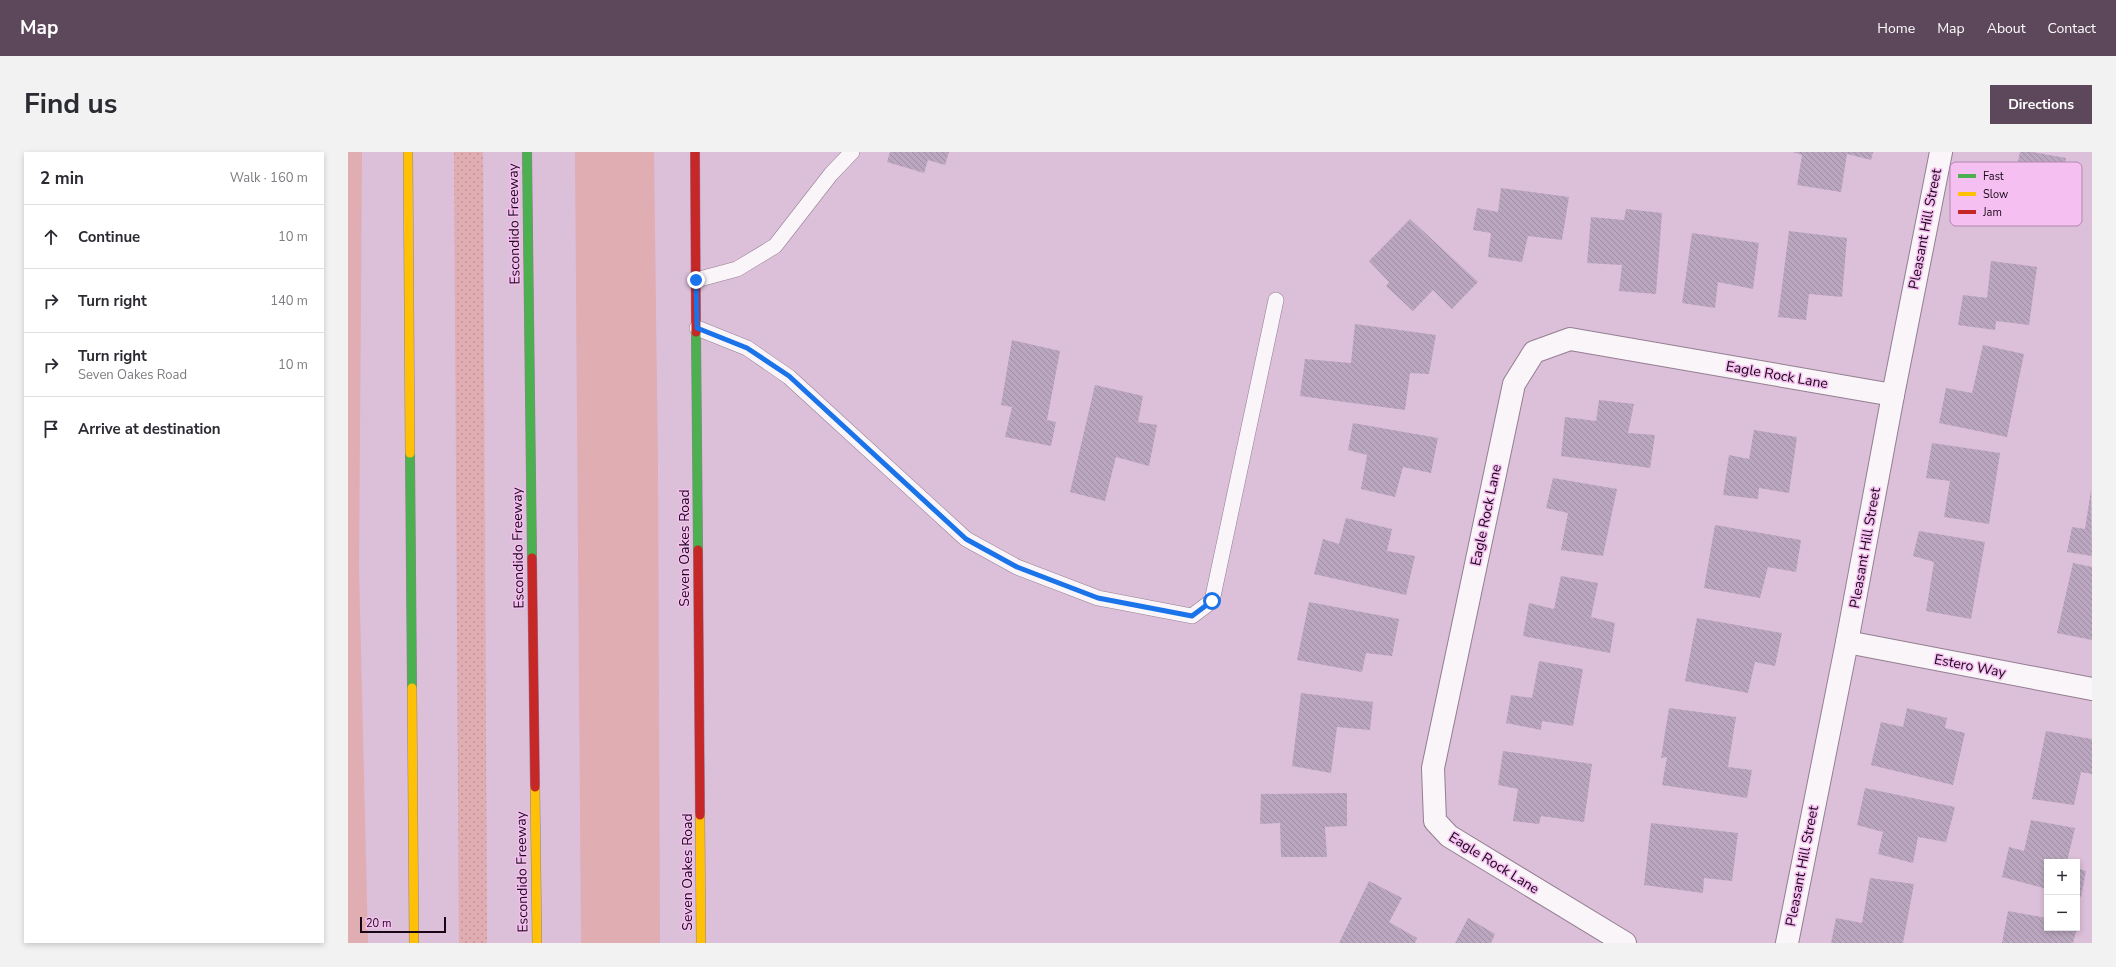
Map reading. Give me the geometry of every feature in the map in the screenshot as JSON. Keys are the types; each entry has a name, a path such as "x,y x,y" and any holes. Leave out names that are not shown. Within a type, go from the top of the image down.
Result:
{"main road":[{"path":"408,152 414,943"},
{"name":"Escondido Freeway","path":"527,152 537,943"},
{"name":"Seven Oakes Road","path":"695,152 701,943"}],"street":[{"name":"Pleasant Hill Street","path":"1787,943 1847,642 1940,152"},
{"name":"Eagle Rock Lane","path":"1625,943 1449,836 1435,821 1433,768 1514,384 1534,352 1570,339 1893,395"},
{"name":"Estero Way","path":"1847,642 2092,689"}],"lane":[{"path":"696,280 737,269 775,246 831,174 852,152"},
{"path":"697,328 747,348 789,376 966,539 1017,567 1098,598 1192,616 1212,601 1276,300"}],"shaded area":[{"path":"348,152 362,152 359,570 368,943 348,943"},
{"path":"454,152 483,152 487,943 459,943"},
{"path":"575,152 654,152 658,470 660,943 581,943"}],"building":[{"path":"890,152 949,152 945,165 928,160 924,173 887,162"},
{"path":"1793,152 1873,152 1871,160 1847,154 1841,192 1797,185 1802,155"},
{"path":"2020,152 2032,152 2066,158 2065,162 2018,162"},
{"path":"1501,188 1569,197 1562,240 1528,236 1522,262 1488,257 1491,233 1473,230 1477,208 1498,212"},
{"path":"1626,209 1662,213 1656,294 1619,291 1622,265 1587,263 1591,217 1624,220"},
{"path":"1410,219 1478,282 1452,309 1433,290 1413,311 1386,286 1389,282 1369,261"},
{"path":"1789,231 1847,238 1842,297 1809,294 1806,320 1778,317"},
{"path":"1692,233 1759,243 1753,289 1718,282 1715,308 1682,303"},
{"path":"1991,261 2037,267 2029,325 1996,321 1995,330 1958,325 1963,295 1987,298"},
{"path":"1355,324 1436,335 1429,374 1410,373 1405,410 1300,396 1305,359 1351,363"},
{"path":"1012,340 1060,351 1047,420 1056,422 1051,446 1005,437 1012,407 1001,405"},
{"path":"1983,345 2024,354 2007,437 1939,423 1946,388 1972,393"},
{"path":"1095,385 1143,396 1138,422 1157,425 1149,466 1116,457 1105,501 1070,492"},
{"path":"1599,400 1634,404 1628,433 1655,435 1650,468 1561,456 1565,417 1596,421"},
{"path":"1353,423 1438,438 1431,473 1403,467 1395,497 1361,489 1367,455 1348,450"},
{"path":"1754,430 1797,437 1789,493 1759,488 1758,499 1723,495 1729,455 1749,459"},
{"path":"1932,443 2000,453 1989,524 1944,517 1950,481 1926,478"},
{"path":"1553,478 1617,489 1603,556 1561,550 1568,513 1546,508"},
{"path":"2091,490 2092,556 2067,552 2072,527 2085,529"},
{"path":"1346,518 1392,529 1387,551 1415,556 1406,595 1314,574 1323,539 1339,544"},
{"path":"1715,525 1801,540 1796,572 1768,567 1760,598 1704,588"},
{"path":"1919,531 1985,542 1971,619 1926,611 1934,562 1913,556"},
{"path":"2073,563 2092,567 2092,640 2057,633"},
{"path":"1561,576 1598,583 1591,617 1615,623 1610,653 1523,636 1529,603 1554,609"},
{"path":"1309,602 1399,619 1392,656 1366,653 1362,672 1297,660"},
{"path":"1697,618 1782,633 1775,666 1755,662 1748,693 1685,681"},
{"path":"1539,661 1583,669 1573,726 1542,721 1541,730 1506,723 1511,695 1532,698"},
{"path":"1301,693 1373,702 1370,730 1337,727 1331,773 1292,766"},
{"path":"1669,708 1736,717 1728,767 1752,770 1747,798 1662,785 1667,757 1661,758"},
{"path":"1907,708 1947,718 1945,728 1965,733 1953,785 1871,765 1881,722 1903,727"},
{"path":"2046,731 2092,739 2092,774 2081,772 2074,805 2032,799"},
{"path":"1503,751 1592,764 1584,822 1541,816 1539,824 1513,821 1518,789 1498,785"},
{"path":"1865,788 1955,807 1946,842 1918,837 1913,863 1878,854 1883,832 1857,825"},
{"path":"1347,793 1347,826 1325,827 1327,857 1281,857 1280,823 1260,824 1261,794"},
{"path":"2031,820 2075,828 2068,859 2044,859 2044,888 2002,877 2009,847 2024,851"},
{"path":"1651,823 1738,833 1732,881 1704,878 1703,893 1644,885"},
{"path":"2080,869 2086,871 2080,897"},
{"path":"1870,878 1914,884 1903,943 1831,943 1836,918 1862,923"},
{"path":"1369,881 1402,898 1389,922 1417,938 1415,943 1339,943"},
{"path":"2008,911 2044,917 2044,931 2076,931 2073,943 2002,943"},
{"path":"1468,918 1495,934 1491,943 1455,943"}],"traffic: fast":[{"path":"527,152 532,558"},
{"path":"696,332 698,550"},
{"path":"410,453 412,688"}],"traffic: slow":[{"path":"408,152 410,453"},
{"path":"412,688 414,943"},
{"path":"535,787 537,943"},
{"path":"700,815 701,943"}],"traffic: jam":[{"path":"695,152 696,332"},
{"path":"698,550 700,815"},
{"path":"532,558 535,787"}],"route":[{"path":"696,280 697,328 747,348 789,376 966,539 1017,567 1098,598 1192,616 1212,601"}]}
